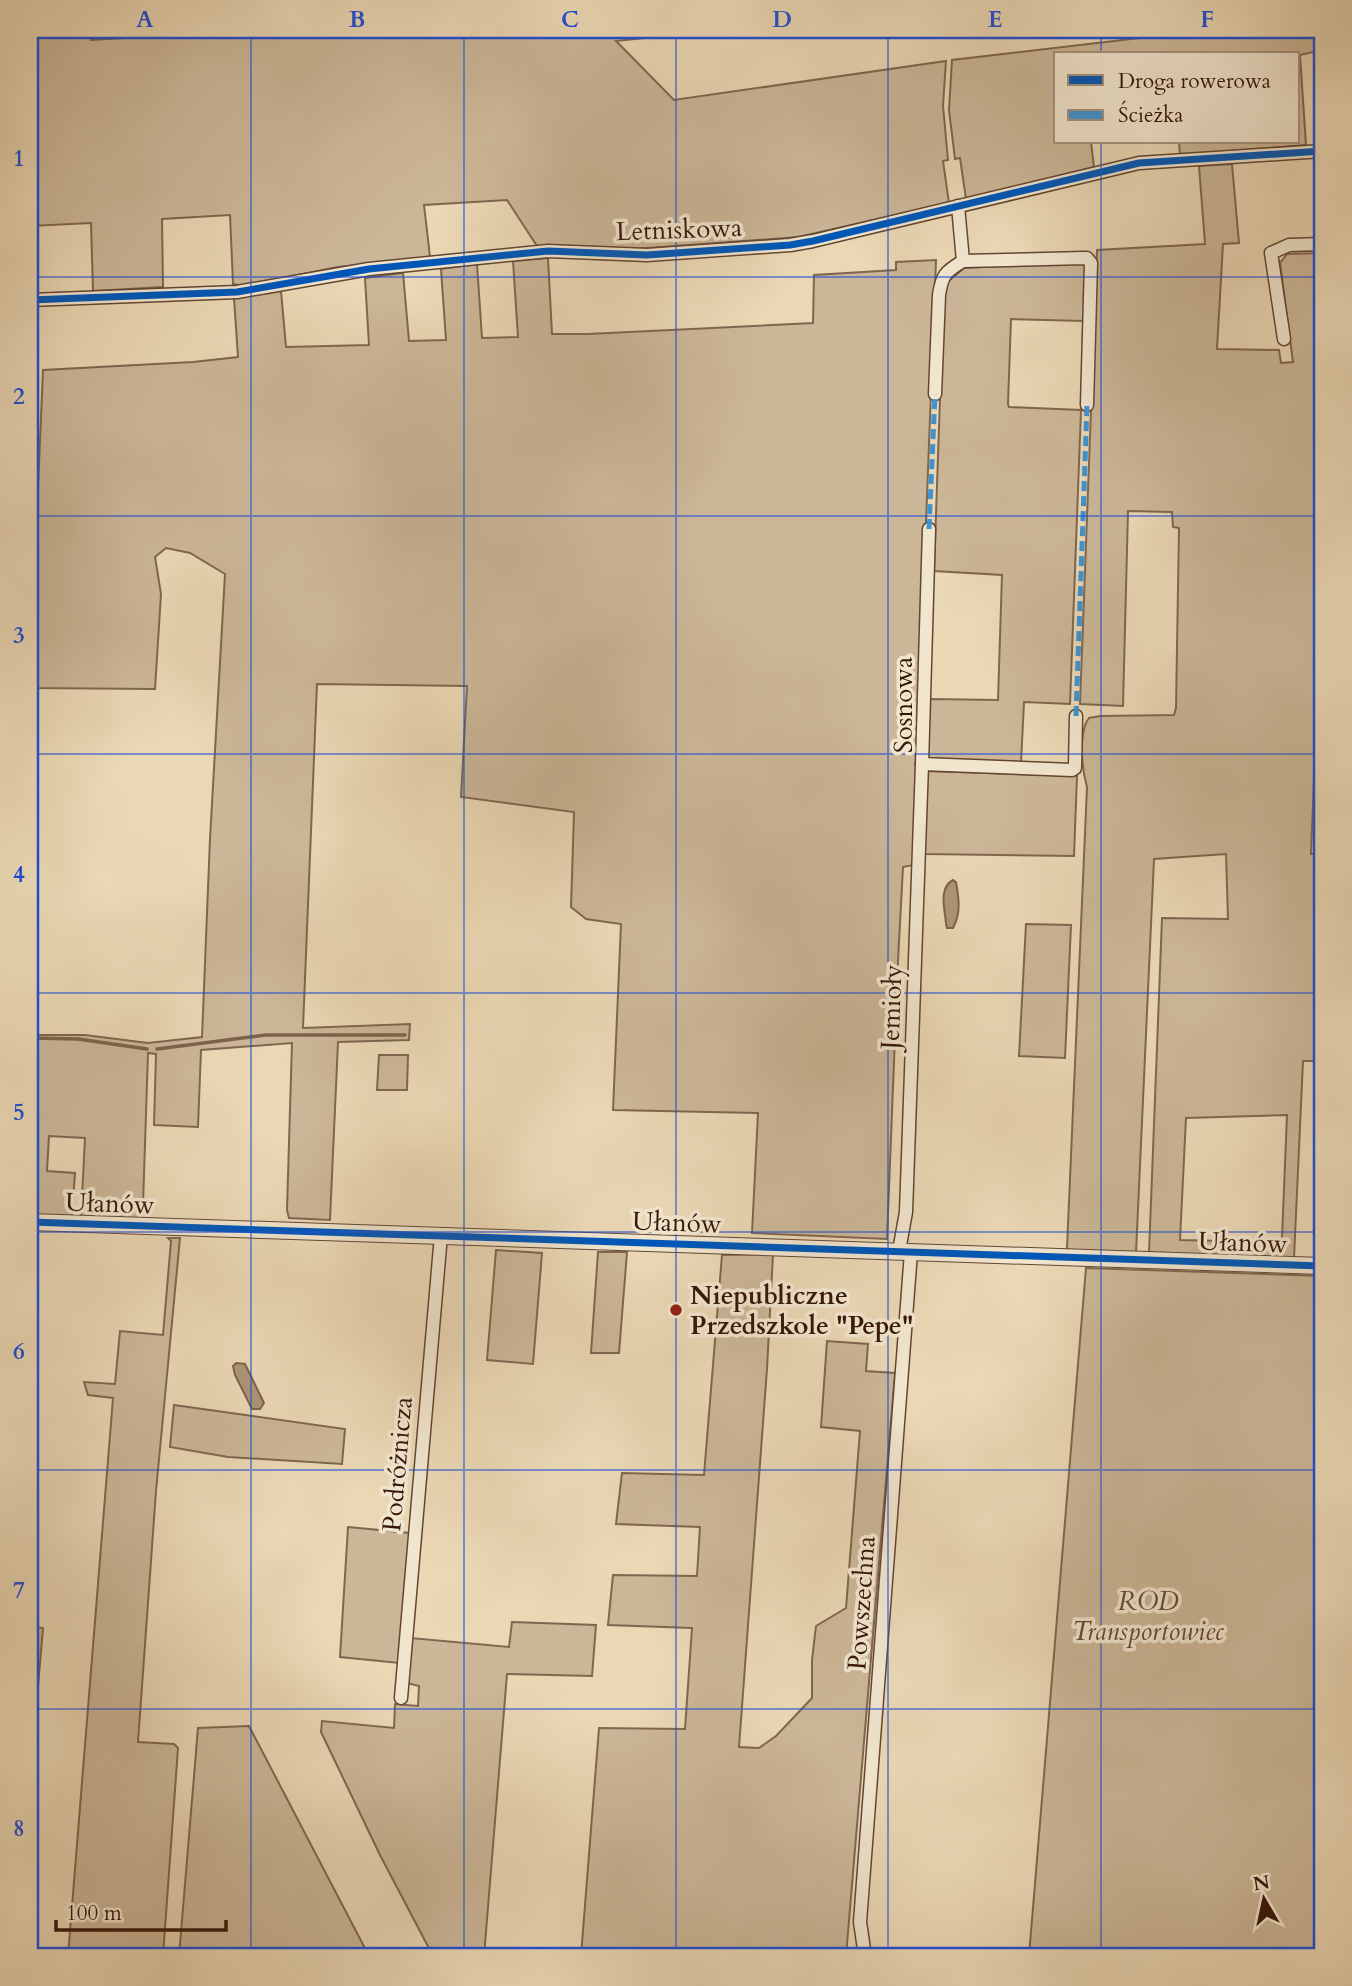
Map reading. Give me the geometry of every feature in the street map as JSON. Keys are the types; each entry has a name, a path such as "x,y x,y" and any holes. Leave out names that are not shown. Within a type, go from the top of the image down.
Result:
{"street":[{"name":"Letniskowa","path":"30,300 237,292 369,269 548,251 647,255 790,245 1139,163 1322,151"},
{"path":"958,206 963,261"},
{"path":"1284,339 1271,253 1289,245 1322,244"},
{"path":"935,394 939,295 942,280 948,270 963,261 1084,258 1091,263 1087,405"},
{"name":"Sosnowa","path":"929,529 922,764 1072,770 1075,768 1076,716"},
{"name":"Jemioły","path":"905,1252 922,764"},
{"name":"Ułanów","path":"30,1222 1322,1266"},
{"name":"Podróżnicza","path":"401,1698 441,1235"},
{"name":"Powszechna","path":"865,1956 860,1922 905,1252"}],"green space":[{"path":"30,30 90,30 91,40 269,30 721,30 616,41 674,100 946,61 943,106 948,160 943,161 949,203 798,237 634,249 537,246 507,200 424,205 430,257 338,267 242,286 233,284 230,215 162,219 163,287 93,291 91,223 30,226"},
{"path":"1208,30 1322,30 1322,50 1300,55 1300,52 1054,52 1054,144 1091,144 1094,167 966,199 960,158 955,159 949,110 952,60"},
{"path":"1300,55 1306,145 1180,155 1179,144 1300,144"},
{"path":"1232,164 1239,243 1223,244 1217,349 1279,350 1281,363 1293,362 1280,263 1287,254 1322,253 1322,752 1315,753 1311,854 1322,854 1322,1061 1303,1061 1294,1258 1239,1256 1237,1252 1238,1241 1276,1242 1282,1237 1287,1115 1186,1118 1180,1240 1224,1241 1221,1256 1149,1253 1162,918 1228,919 1226,854 1154,859 1136,1253 1069,1251 1067,1248 1087,787 1083,761 1083,732 1089,718 1174,715 1176,708 1179,528 1173,527 1172,512 1128,511 1123,706 1080,704 1097,250 1205,244 1199,166"},
{"path":"548,258 552,334 813,323 814,275 896,270 896,262 936,260 913,865 903,867 887,1239 752,1233 758,1113 613,1110 621,924 586,919 571,907 574,812 461,797 467,686 317,684 303,1028 410,1024 409,1040 338,1042 330,1220 289,1218 287,1210 292,1043 201,1050 198,1127 154,1125 156,1054 148,1053 143,1205 140,1219 81,1217 85,1138 49,1136 47,1171 75,1173 72,1216 30,1215 30,1035 85,1035 148,1043 202,1037 225,574 190,553 166,548 155,557 161,594 155,689 30,688 30,561 35,560 43,370 238,357 234,298 281,291 286,347 369,345 365,278 403,273 409,341 446,340 441,269 477,264 482,338 518,337 513,261"},
{"path":"1081,262 1086,267 1084,321 1011,319 1008,404 1009,407 1081,410 1070,704 1024,702 1021,763 927,760 930,699 998,700 1002,575 934,571 944,285 964,268"},
{"path":"926,771 1077,776 1074,856 924,854"},
{"path":"1026,924 1071,925 1065,1058 1019,1056"},
{"path":"379,1055 408,1055 407,1090 377,1090"},
{"path":"168,1238 180,1238 156,1491 138,1742 174,1744 178,1748 163,1956 68,1956 113,1398 88,1395 84,1382 115,1384 120,1331 163,1335 171,1241"},
{"path":"496,1250 542,1253 533,1364 487,1360"},
{"path":"598,1252 627,1252 619,1353 591,1353"},
{"path":"773,1254 739,1747 759,1748 776,1736 812,1698 812,1660 816,1626 846,1608 860,1431 821,1427 827,1341 868,1344 866,1371 895,1373 846,1956 581,1956 599,1728 685,1729 692,1628 608,1625 613,1575 697,1576 700,1527 616,1524 622,1473 704,1475 722,1255"},
{"name":"ROD Transportowiec","path":"1086,1268 1322,1276 1322,1956 1029,1956"},
{"path":"174,1405 345,1429 342,1464 228,1457 170,1447"},
{"path":"348,1527 410,1533 399,1663 340,1657"},
{"path":"512,1622 596,1625 592,1676 507,1674 484,1956 433,1956 380,1855 321,1732 322,1721 394,1728 395,1704 418,1706 419,1686 407,1683 411,1638 509,1647"},
{"path":"30,1626 43,1628 34,1733 30,1732"},
{"path":"249,1726 369,1956 179,1956 198,1728"}],"shaded area":[{"path":"953,880 957,888 958,911 953,928 947,928 944,893"},
{"path":"236,1363 245,1364 264,1403 260,1409 252,1409 235,1375 233,1366"}],"waterway":[{"path":"157,1049 265,1035 405,1035"},
{"path":"30,1038 78,1039 147,1049"}],"marked path":[{"path":"929,529 935,394"},
{"path":"1076,716 1087,405"}],"cycle path":[{"path":"30,300 237,292 369,269 548,251 647,255 790,245 1139,163 1322,151"},
{"path":"30,1222 1322,1266"}],"place":[{"name":"Niepubliczne Przedszkole \"Pepe\"","path":"676,1310"}]}
